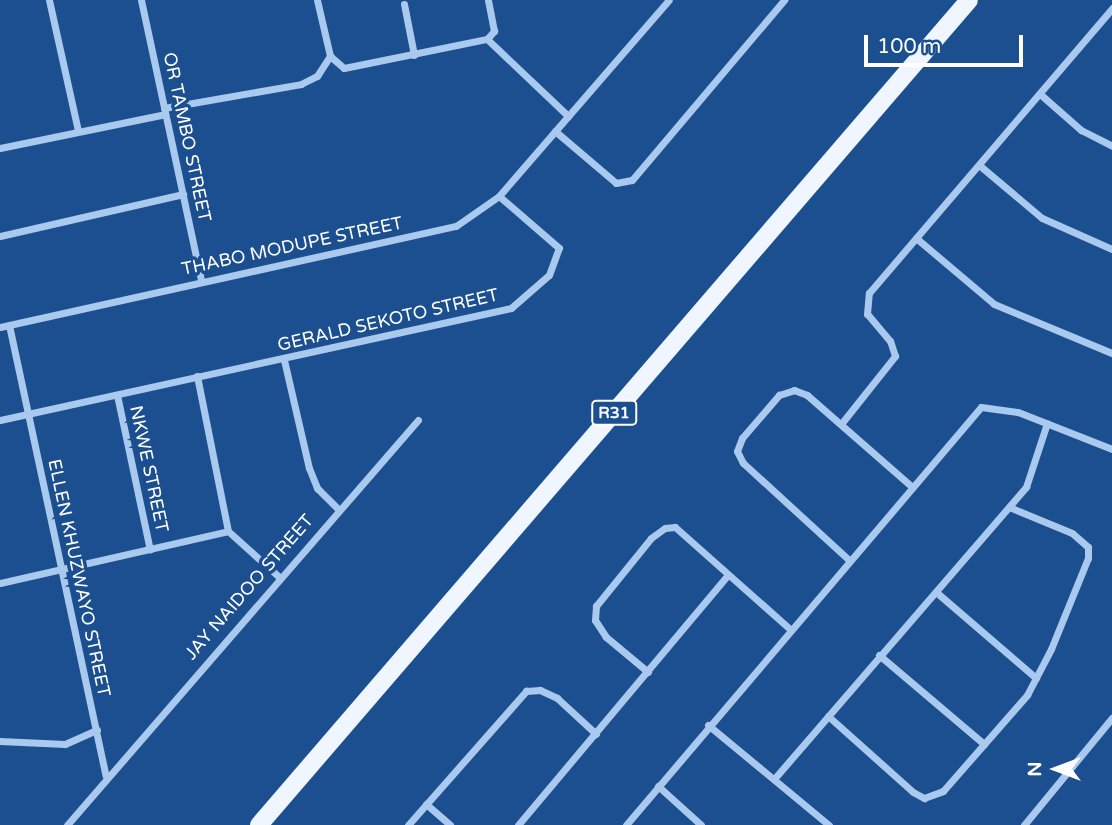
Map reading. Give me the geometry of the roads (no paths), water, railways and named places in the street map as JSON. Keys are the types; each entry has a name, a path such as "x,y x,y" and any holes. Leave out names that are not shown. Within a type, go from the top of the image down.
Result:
{"main road":[{"name":"R31","path":"259,825 969,0"}],"street":[{"path":"49,0 78,131"},
{"name":"OR TAMBO STREET","path":"141,0 201,281"},
{"path":"317,0 330,56 344,68 486,40 494,31 488,0"},
{"name":"THABO MODUPE STREET","path":"0,327 444,230 475,216 499,195 669,0"},
{"path":"555,131 615,183 632,180 784,0"},
{"path":"404,4 414,55"},
{"path":"841,424 895,356 890,341 865,305 869,293 1112,8"},
{"path":"486,40 568,116"},
{"path":"0,148 301,84 317,76 330,56"},
{"path":"1040,94 1081,130 1112,146"},
{"path":"979,165 1042,218 1112,250"},
{"path":"0,236 183,194"},
{"name":"GERALD SEKOTO STREET","path":"0,420 500,311 523,299 549,275 559,248 499,195"},
{"path":"916,239 994,304 1112,354"},
{"name":"ELLEN KHUZWAYO STREET","path":"9,325 106,776"},
{"path":"284,360 309,468 317,488 337,508"},
{"path":"197,376 228,531 279,577"},
{"path":"849,560 743,463 737,451 742,438 779,395 794,390 807,395 912,487"},
{"name":"NKWE STREET","path":"117,395 150,550"},
{"path":"626,825 708,725 981,407 1000,406 1112,449"},
{"name":"JAY NAIDOO STREET","path":"106,776 337,508 418,420"},
{"path":"774,779 1026,487 1047,423"},
{"path":"828,716 924,798 943,791 984,744 1036,678 1088,558 1088,547 1072,533 1009,507"},
{"path":"648,672 606,637 595,620 596,606 651,538 675,527 790,629"},
{"path":"0,583 228,531"},
{"path":"518,825 728,575"},
{"path":"936,592 1036,678"},
{"path":"880,655 984,744"},
{"path":"408,825 526,691 540,690 557,698 596,734"},
{"path":"1024,825 1112,718"},
{"path":"708,725 829,825"},
{"path":"0,741 65,744 97,730"},
{"path":"67,825 106,776"},
{"path":"657,786 701,825"},
{"path":"426,804 450,825"}]}
